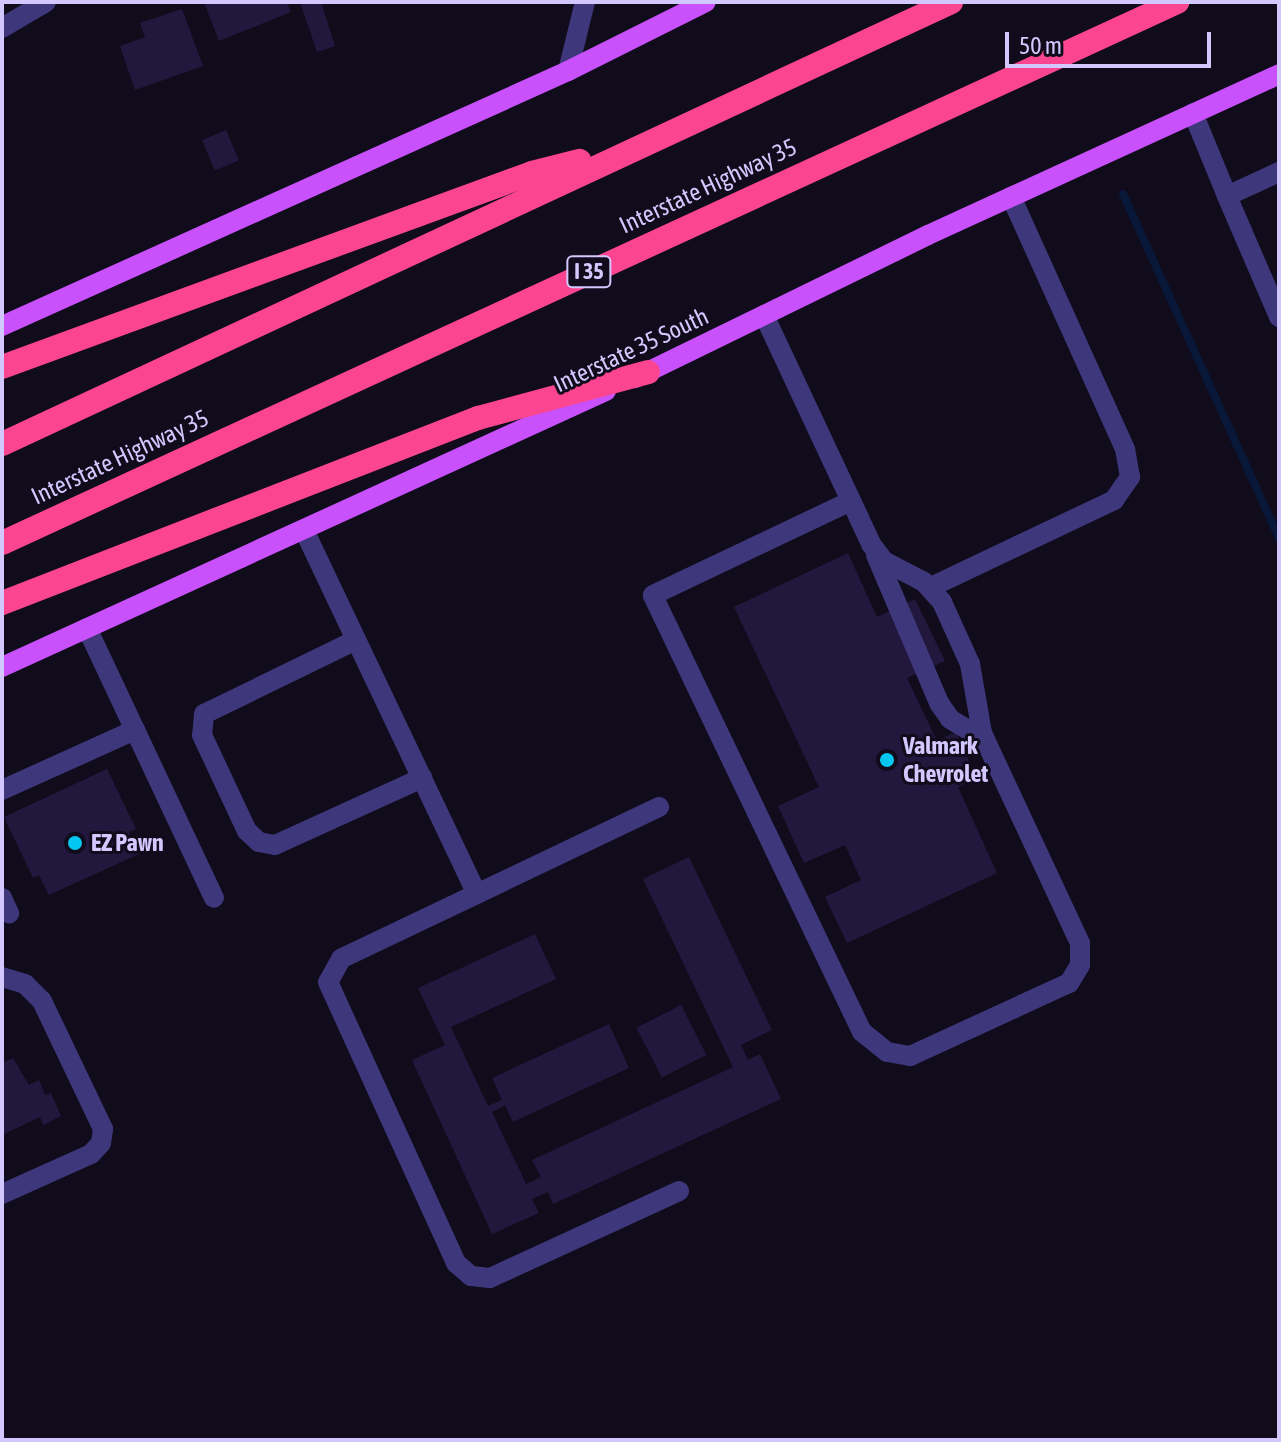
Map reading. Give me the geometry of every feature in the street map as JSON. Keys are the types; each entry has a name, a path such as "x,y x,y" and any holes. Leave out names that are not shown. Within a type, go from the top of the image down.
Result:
{"highway":[{"path":"2,444 951,2"},
{"name":"Interstate Highway 35","path":"2,543 1177,2"},
{"path":"2,367 532,173 632,148"},
{"path":"2,603 478,418 648,372"}],"main road":[{"path":"2,326 568,71 704,2"},
{"name":"Interstate 35 South","path":"2,667 648,372 1011,196 1279,74"}],"street":[{"path":"2,28 46,2"},
{"path":"568,71 585,2"},
{"path":"1193,113 1279,317"},
{"path":"1227,196 1279,172"},
{"path":"931,587 1114,500 1130,477 1125,449 1011,196"},
{"path":"764,315 871,544 939,703 950,719 985,740"},
{"path":"851,501 653,595 862,1032 887,1052 919,1054 1060,989 1080,965 1077,933 985,740 968,658 931,587 884,561 871,544"},
{"path":"304,530 477,894"},
{"path":"87,628 214,898"},
{"path":"356,640 204,714 202,735 240,817 253,838 275,845 422,778"},
{"path":"2,790 135,730"},
{"path":"659,807 341,959 328,982 456,1263 471,1276 490,1278 679,1191"},
{"path":"2,977 25,984 42,1001 100,1114 103,1137 91,1154 2,1194"}],"building":[{"path":"204,2 287,2 291,12 219,41"},
{"path":"300,2 321,2 335,46 317,52"},
{"path":"182,9 203,66 135,90 120,46 145,37 140,23"},
{"path":"226,130 239,160 215,171 202,140"},
{"name":"Valmark Chevrolet","path":"848,553 877,617 915,599 945,661 907,678 937,741 956,732 977,779 958,787 997,873 847,943 825,897 861,880 845,845 804,863 778,806 819,787 734,607"},
{"name":"EZ Pawn","path":"107,769 136,829 129,832 139,854 49,895 39,875 33,878 4,817"},
{"path":"689,857 772,1030 741,1045 748,1060 760,1054 781,1099 553,1204 548,1192 532,1199 539,1213 492,1234 412,1060 445,1045 418,988 535,934 556,979 451,1027 488,1106 502,1100 492,1078 609,1024 629,1068 513,1122 505,1105 492,1112 526,1184 541,1177 532,1160 733,1067 643,879"},
{"path":"681,1005 706,1055 662,1078 636,1028"},
{"path":"13,1058 29,1085 39,1080 45,1095 51,1093 61,1116 43,1125 40,1117 2,1135 2,1063"}],"waterway":[{"path":"1123,194 1279,538"}],"place":[{"name":"Valmark Chevrolet","path":"887,760"},
{"name":"EZ Pawn","path":"75,843"}]}
